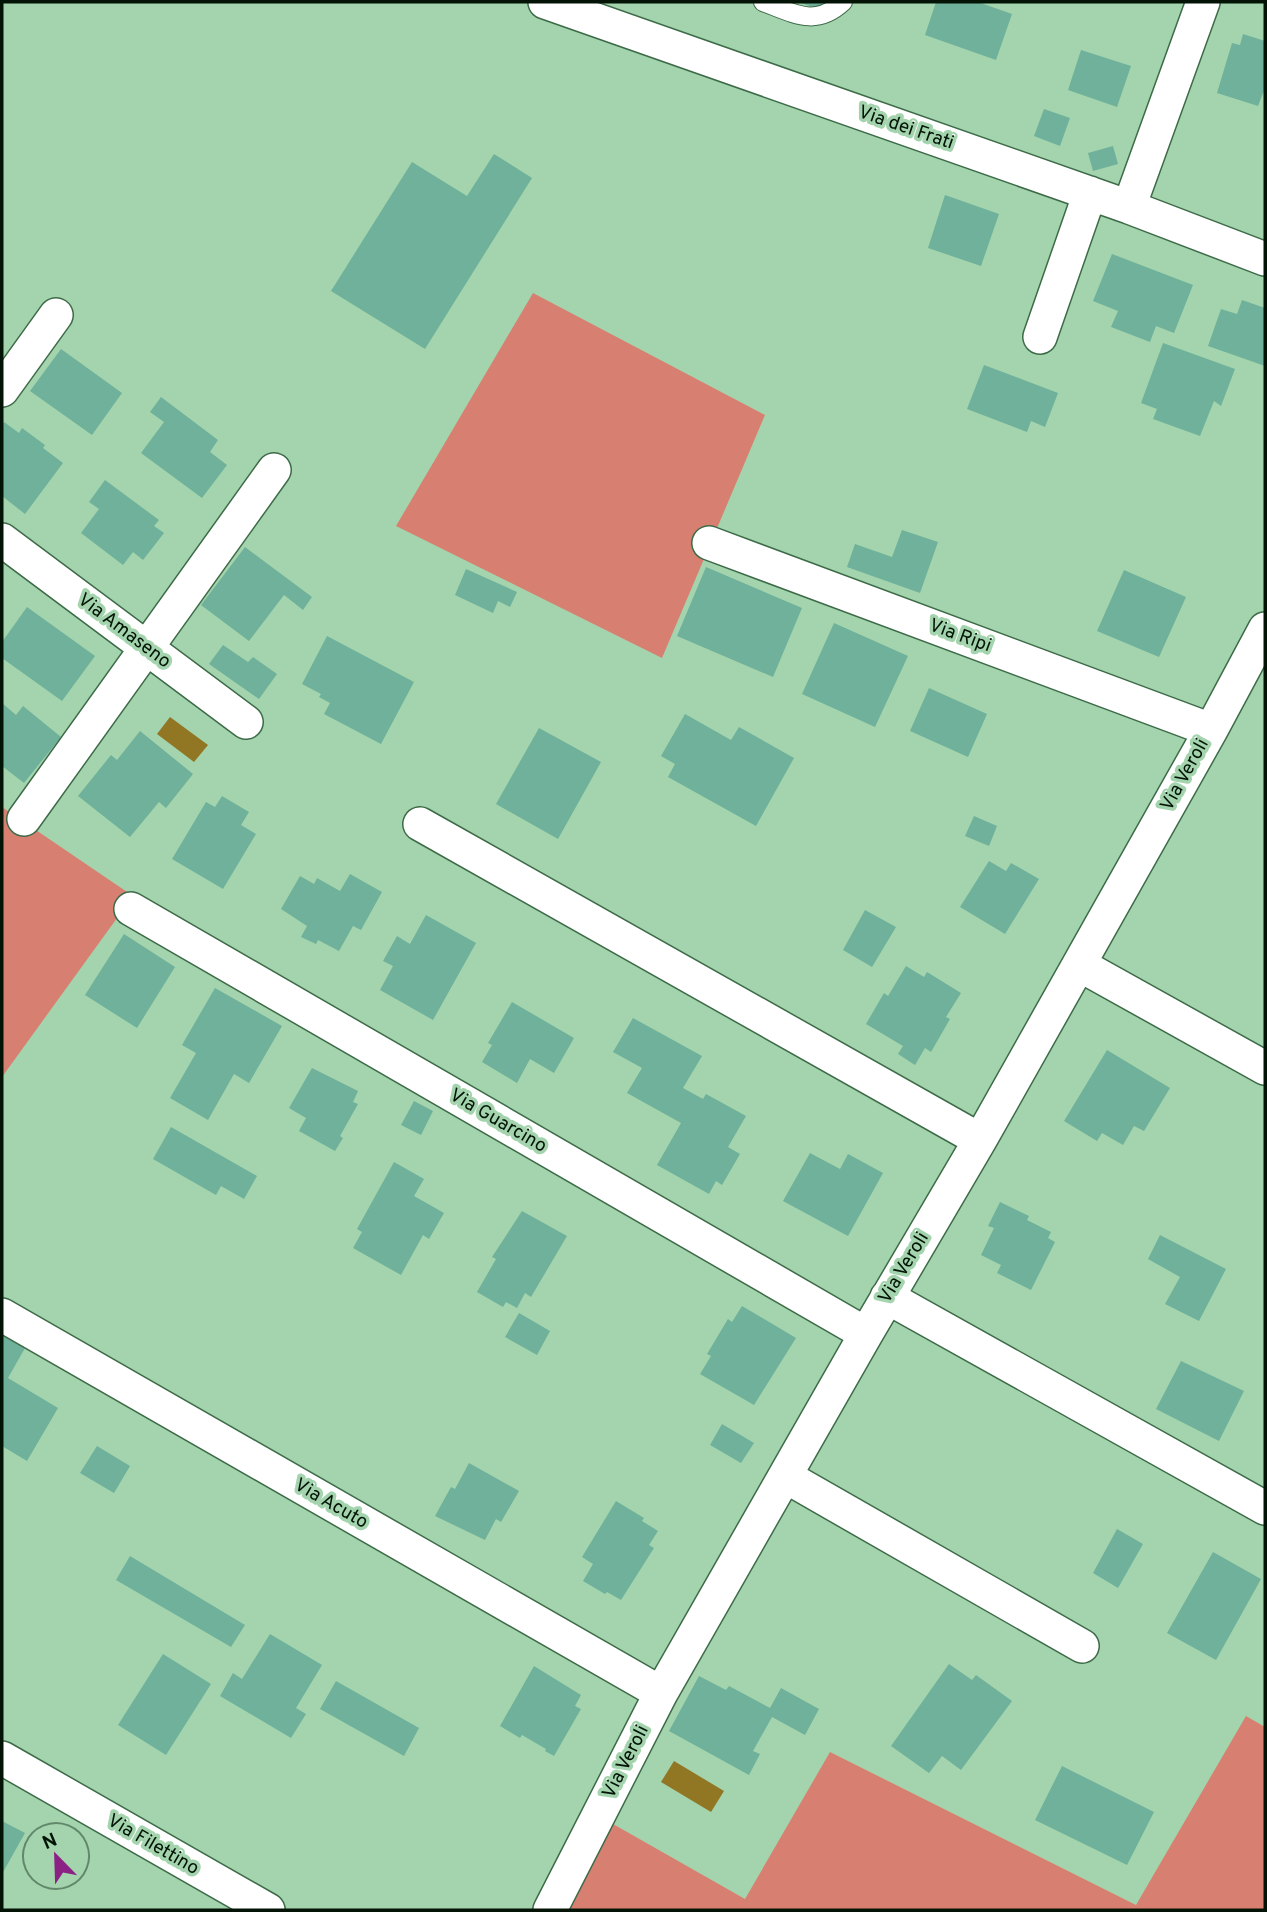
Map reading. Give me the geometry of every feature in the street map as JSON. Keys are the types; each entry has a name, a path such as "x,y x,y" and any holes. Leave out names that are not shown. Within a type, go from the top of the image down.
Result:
{"street":[{"path":"1129,206 1203,2"},
{"name":"Via dei Frati","path":"563,5 1129,206 1265,259"},
{"path":"1040,337 1090,193"},
{"path":"2,390 55,315"},
{"path":"24,819 274,470"},
{"name":"Via Amaseno","path":"2,540 246,722"},
{"name":"Via Ripi","path":"709,543 1211,730"},
{"name":"Via Veroli","path":"550,1910 661,1693 1080,965 1265,629"},
{"path":"419,824 980,1140"},
{"name":"Via Guarcino","path":"131,909 866,1334"},
{"path":"1080,965 1265,1068"},
{"path":"887,1297 1265,1508"},
{"name":"Via Acuto","path":"2,1315 661,1693"},
{"path":"785,1476 1082,1646"},
{"name":"Via Filettino","path":"2,1758 268,1910"}],"lane":[{"path":"763,2 814,17 824,15 843,2"}],"shaded area":[{"path":"533,293 765,415 662,658 396,526"},
{"path":"170,717 208,745 194,762 157,734"},
{"path":"2,807 133,896 2,1077"},
{"path":"1246,1716 1265,1727 1265,1910 563,1910 613,1824 745,1899 830,1752 1136,1905"},
{"path":"674,1761 724,1791 711,1812 661,1782"}],"building":[{"path":"798,2 831,2 827,12"},
{"path":"936,2 978,2 1012,14 996,60 925,35"},
{"path":"1243,34 1265,41 1265,88 1258,106 1217,93 1232,43 1240,45"},
{"path":"1081,50 1131,66 1117,107 1068,90"},
{"path":"1044,109 1070,118 1060,146 1034,136"},
{"path":"1113,146 1118,164 1093,171 1088,153"},
{"path":"494,154 532,178 425,349 331,291 412,162 467,196"},
{"path":"945,195 999,214 981,266 928,248"},
{"path":"1112,254 1193,285 1174,333 1156,326 1150,342 1111,327 1118,311 1093,301"},
{"path":"1242,300 1265,308 1265,366 1208,346 1221,309 1237,314"},
{"path":"1163,343 1235,369 1221,406 1214,401 1200,436 1153,419 1157,409 1141,403"},
{"path":"61,349 122,393 92,435 30,391"},
{"path":"984,365 1058,393 1045,427 1031,421 1027,432 967,409"},
{"path":"161,397 218,440 210,452 227,465 202,498 141,453 164,422 150,412"},
{"path":"4,422 19,433 22,428 63,463 25,514 2,496"},
{"path":"105,480 159,520 154,526 164,533 143,560 133,552 123,565 81,533 99,509 89,502"},
{"path":"902,530 938,542 920,593 847,567 855,544 892,557"},
{"path":"245,547 312,597 303,610 284,595 249,641 201,605"},
{"path":"706,567 802,608 773,677 677,636"},
{"path":"466,569 517,592 510,607 498,601 493,613 455,595"},
{"path":"1124,570 1186,597 1159,657 1097,631"},
{"path":"27,607 95,656 62,701 2,658 2,642"},
{"path":"834,623 908,656 875,727 802,694"},
{"path":"327,636 414,682 381,744 324,714 330,703 319,697 321,694 302,684"},
{"path":"223,645 248,662 253,657 277,674 259,699 209,664"},
{"path":"929,688 987,714 968,757 910,731"},
{"path":"2,703 16,715 23,706 61,737 24,783 2,766"},
{"path":"685,714 731,740 739,727 794,758 756,826 668,777 675,764 661,756"},
{"path":"539,728 601,762 558,839 496,804"},
{"path":"140,731 193,774 166,808 159,802 130,837 78,796 111,755 117,760"},
{"path":"222,796 249,812 241,825 256,834 223,889 172,859 206,802 215,807"},
{"path":"974,816 997,826 989,846 965,836"},
{"path":"989,861 1006,871 1011,863 1039,879 1005,934 960,907"},
{"path":"350,874 382,892 361,930 353,926 339,951 318,940 316,944 301,937 307,926 281,909 300,876 314,884 317,878 340,891"},
{"path":"865,910 896,927 872,967 843,950"},
{"path":"426,915 476,943 433,1020 380,990 393,966 383,961 397,936 410,944"},
{"path":"124,934 175,967 137,1028 85,995"},
{"path":"906,966 924,977 927,972 961,993 946,1017 950,1019 931,1052 925,1048 915,1065 898,1054 903,1046 866,1024 884,993 888,996"},
{"path":"215,988 282,1026 249,1083 234,1074 208,1120 170,1098 196,1053 182,1045"},
{"path":"512,1002 574,1038 554,1073 530,1059 517,1083 482,1062 492,1045 488,1043"},
{"path":"633,1018 702,1056 683,1088 703,1099 706,1094 746,1116 728,1147 740,1154 722,1185 716,1181 709,1194 657,1165 681,1123 627,1093 642,1068 613,1052"},
{"path":"1107,1050 1170,1088 1144,1131 1134,1126 1123,1145 1102,1133 1097,1141 1064,1121"},
{"path":"312,1068 358,1091 353,1102 358,1104 340,1136 343,1138 335,1151 299,1131 306,1118 289,1108"},
{"path":"414,1101 433,1111 421,1135 401,1125"},
{"path":"171,1127 257,1176 244,1199 221,1186 216,1195 153,1159"},
{"path":"810,1153 840,1169 848,1154 883,1173 848,1236 783,1201"},
{"path":"394,1162 424,1179 414,1196 444,1213 429,1239 423,1235 401,1275 353,1248 362,1232 357,1229"},
{"path":"1000,1202 1029,1216 1027,1220 1051,1232 1048,1238 1055,1242 1031,1290 997,1273 1001,1265 981,1255 994,1228 988,1226"},
{"path":"522,1211 567,1236 531,1297 525,1293 517,1308 506,1302 503,1307 477,1292 496,1259 492,1257"},
{"path":"1160,1235 1226,1269 1199,1321 1165,1304 1180,1277 1148,1259"},
{"path":"742,1306 796,1338 754,1405 700,1374 711,1356 707,1354 728,1319 732,1322"},
{"path":"519,1313 550,1331 537,1355 505,1337"},
{"path":"2,1335 25,1348 8,1378 58,1408 27,1461 2,1446"},
{"path":"1181,1361 1244,1391 1219,1441 1156,1409"},
{"path":"722,1424 754,1443 741,1463 710,1445"},
{"path":"97,1446 130,1466 114,1493 80,1473"},
{"path":"469,1463 519,1491 501,1522 496,1519 485,1540 435,1516 451,1487 455,1489"},
{"path":"616,1501 644,1518 642,1521 658,1531 649,1545 654,1548 621,1600 583,1581 593,1564 582,1557"},
{"path":"1117,1529 1143,1544 1118,1588 1093,1573"},
{"path":"1213,1552 1261,1579 1216,1660 1167,1633"},
{"path":"130,1556 245,1625 231,1647 116,1580"},
{"path":"270,1634 322,1665 296,1708 306,1714 291,1738 220,1696 233,1673 242,1679"},
{"path":"163,1654 211,1684 166,1755 118,1725"},
{"path":"949,1664 972,1680 976,1675 1012,1701 961,1770 942,1756 929,1773 891,1746"},
{"path":"534,1666 581,1695 575,1706 581,1709 554,1756 522,1735 520,1738 500,1726"},
{"path":"699,1676 726,1690 729,1686 770,1708 781,1688 819,1709 805,1735 772,1717 753,1751 760,1754 749,1775 669,1731"},
{"path":"336,1681 419,1728 404,1756 320,1709"},
{"path":"1062,1766 1154,1812 1127,1865 1035,1820"},
{"path":"2,1821 21,1831 21,1840 2,1874"}]}
